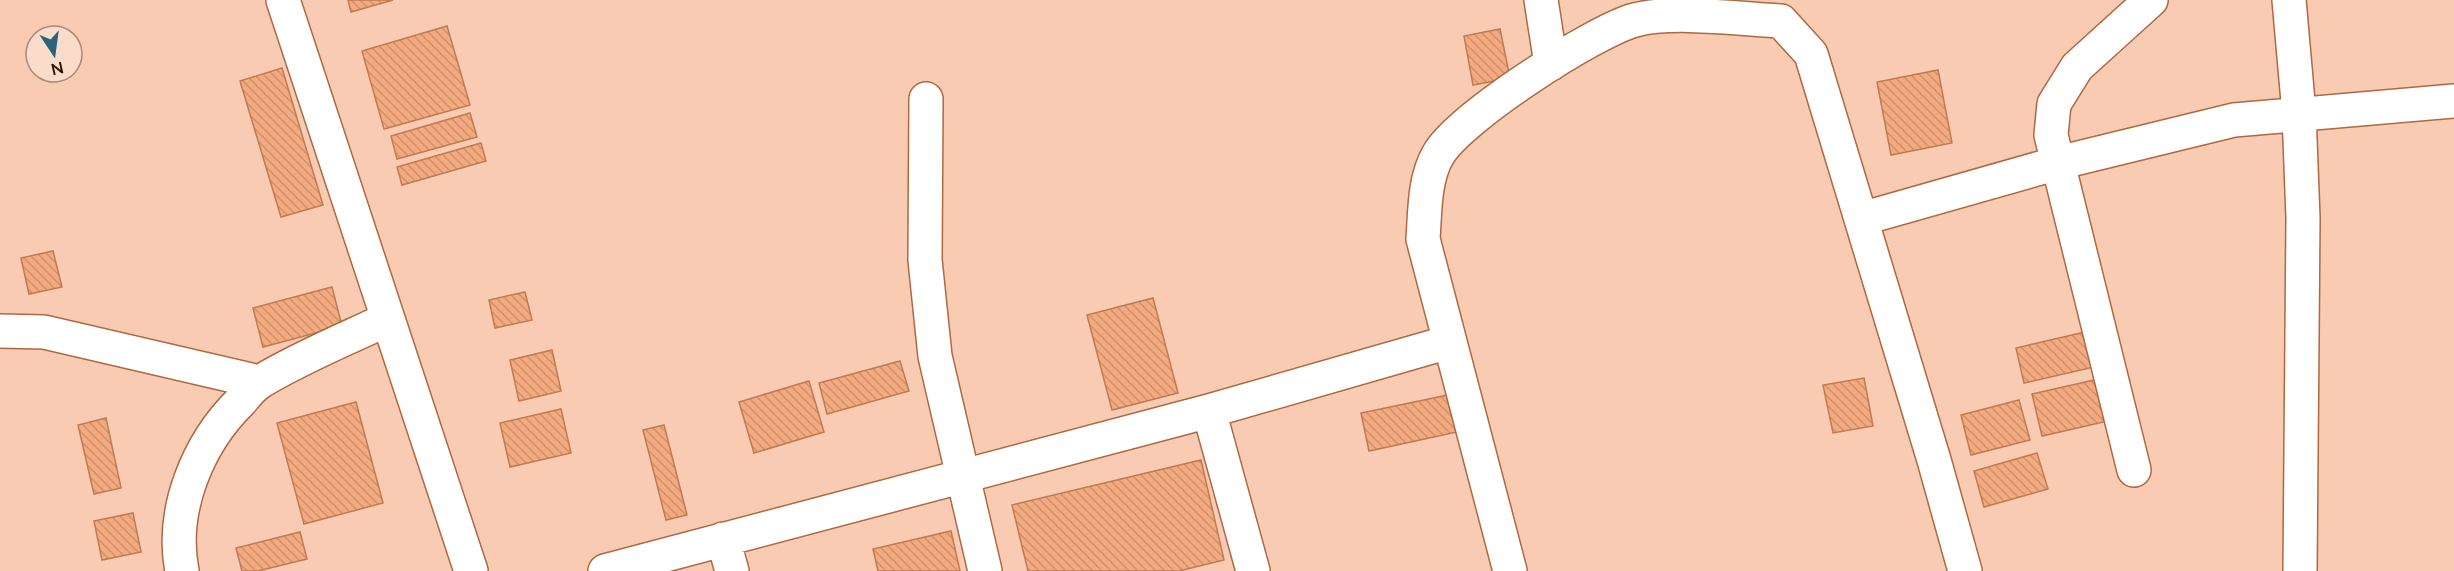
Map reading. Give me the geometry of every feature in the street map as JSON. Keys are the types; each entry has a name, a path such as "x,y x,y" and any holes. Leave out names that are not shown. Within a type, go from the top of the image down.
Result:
{"street":[{"path":"283,0 471,571"},
{"path":"1541,0 1551,64"},
{"path":"2134,470 2050,135 2054,104 2077,67 2151,0"},
{"path":"2289,0 2299,113 2303,218 2300,571"},
{"path":"1510,571 1423,239 1426,190 1438,155 1464,125 1572,49 1636,20 1680,16 1781,21 1811,54 1965,571"},
{"path":"926,99 925,260 935,356 961,476 985,571"},
{"path":"1861,219 2058,163 2234,120 2454,101"},
{"path":"182,571 179,556 184,498 201,455 224,417 259,382 388,319"},
{"path":"0,331 44,332 259,382"},
{"path":"605,571 1209,411 1449,342"},
{"path":"1209,411 1253,571"},
{"path":"723,539 732,571"}],"building":[{"path":"348,0 393,0 351,12"},
{"path":"447,26 470,105 384,129 362,51"},
{"path":"1500,29 1510,78 1473,85 1464,36"},
{"path":"282,68 323,205 281,217 240,81"},
{"path":"1938,70 1952,143 1891,155 1877,82"},
{"path":"470,113 477,137 397,159 391,136"},
{"path":"481,143 486,161 402,185 397,167"},
{"path":"53,251 62,287 29,294 21,258"},
{"path":"332,287 342,326 263,347 253,308"},
{"path":"525,292 532,320 495,328 489,300"},
{"path":"1153,298 1178,393 1112,410 1087,315"},
{"path":"2085,332 2094,367 2024,383 2016,348"},
{"path":"552,350 561,391 519,401 510,360"},
{"path":"900,361 909,391 827,414 819,383"},
{"path":"1864,378 1873,426 1833,433 1823,385"},
{"path":"2099,379 2108,421 2042,436 2032,394"},
{"path":"809,381 824,432 754,453 739,402"},
{"path":"1448,395 1457,432 1369,451 1361,413"},
{"path":"2019,400 2030,440 1971,455 1961,415"},
{"path":"356,402 383,503 304,524 277,423"},
{"path":"561,409 571,453 510,467 500,423"},
{"path":"106,418 121,488 94,494 78,425"},
{"path":"664,425 687,515 666,520 643,430"},
{"path":"2037,453 2048,489 1984,507 1974,471"},
{"path":"1201,460 1224,560 1179,571 1028,571 1012,505"},
{"path":"133,513 141,552 102,560 94,521"},
{"path":"951,531 960,571 878,571 873,549"},
{"path":"300,532 307,559 258,571 242,571 236,548"}]}
